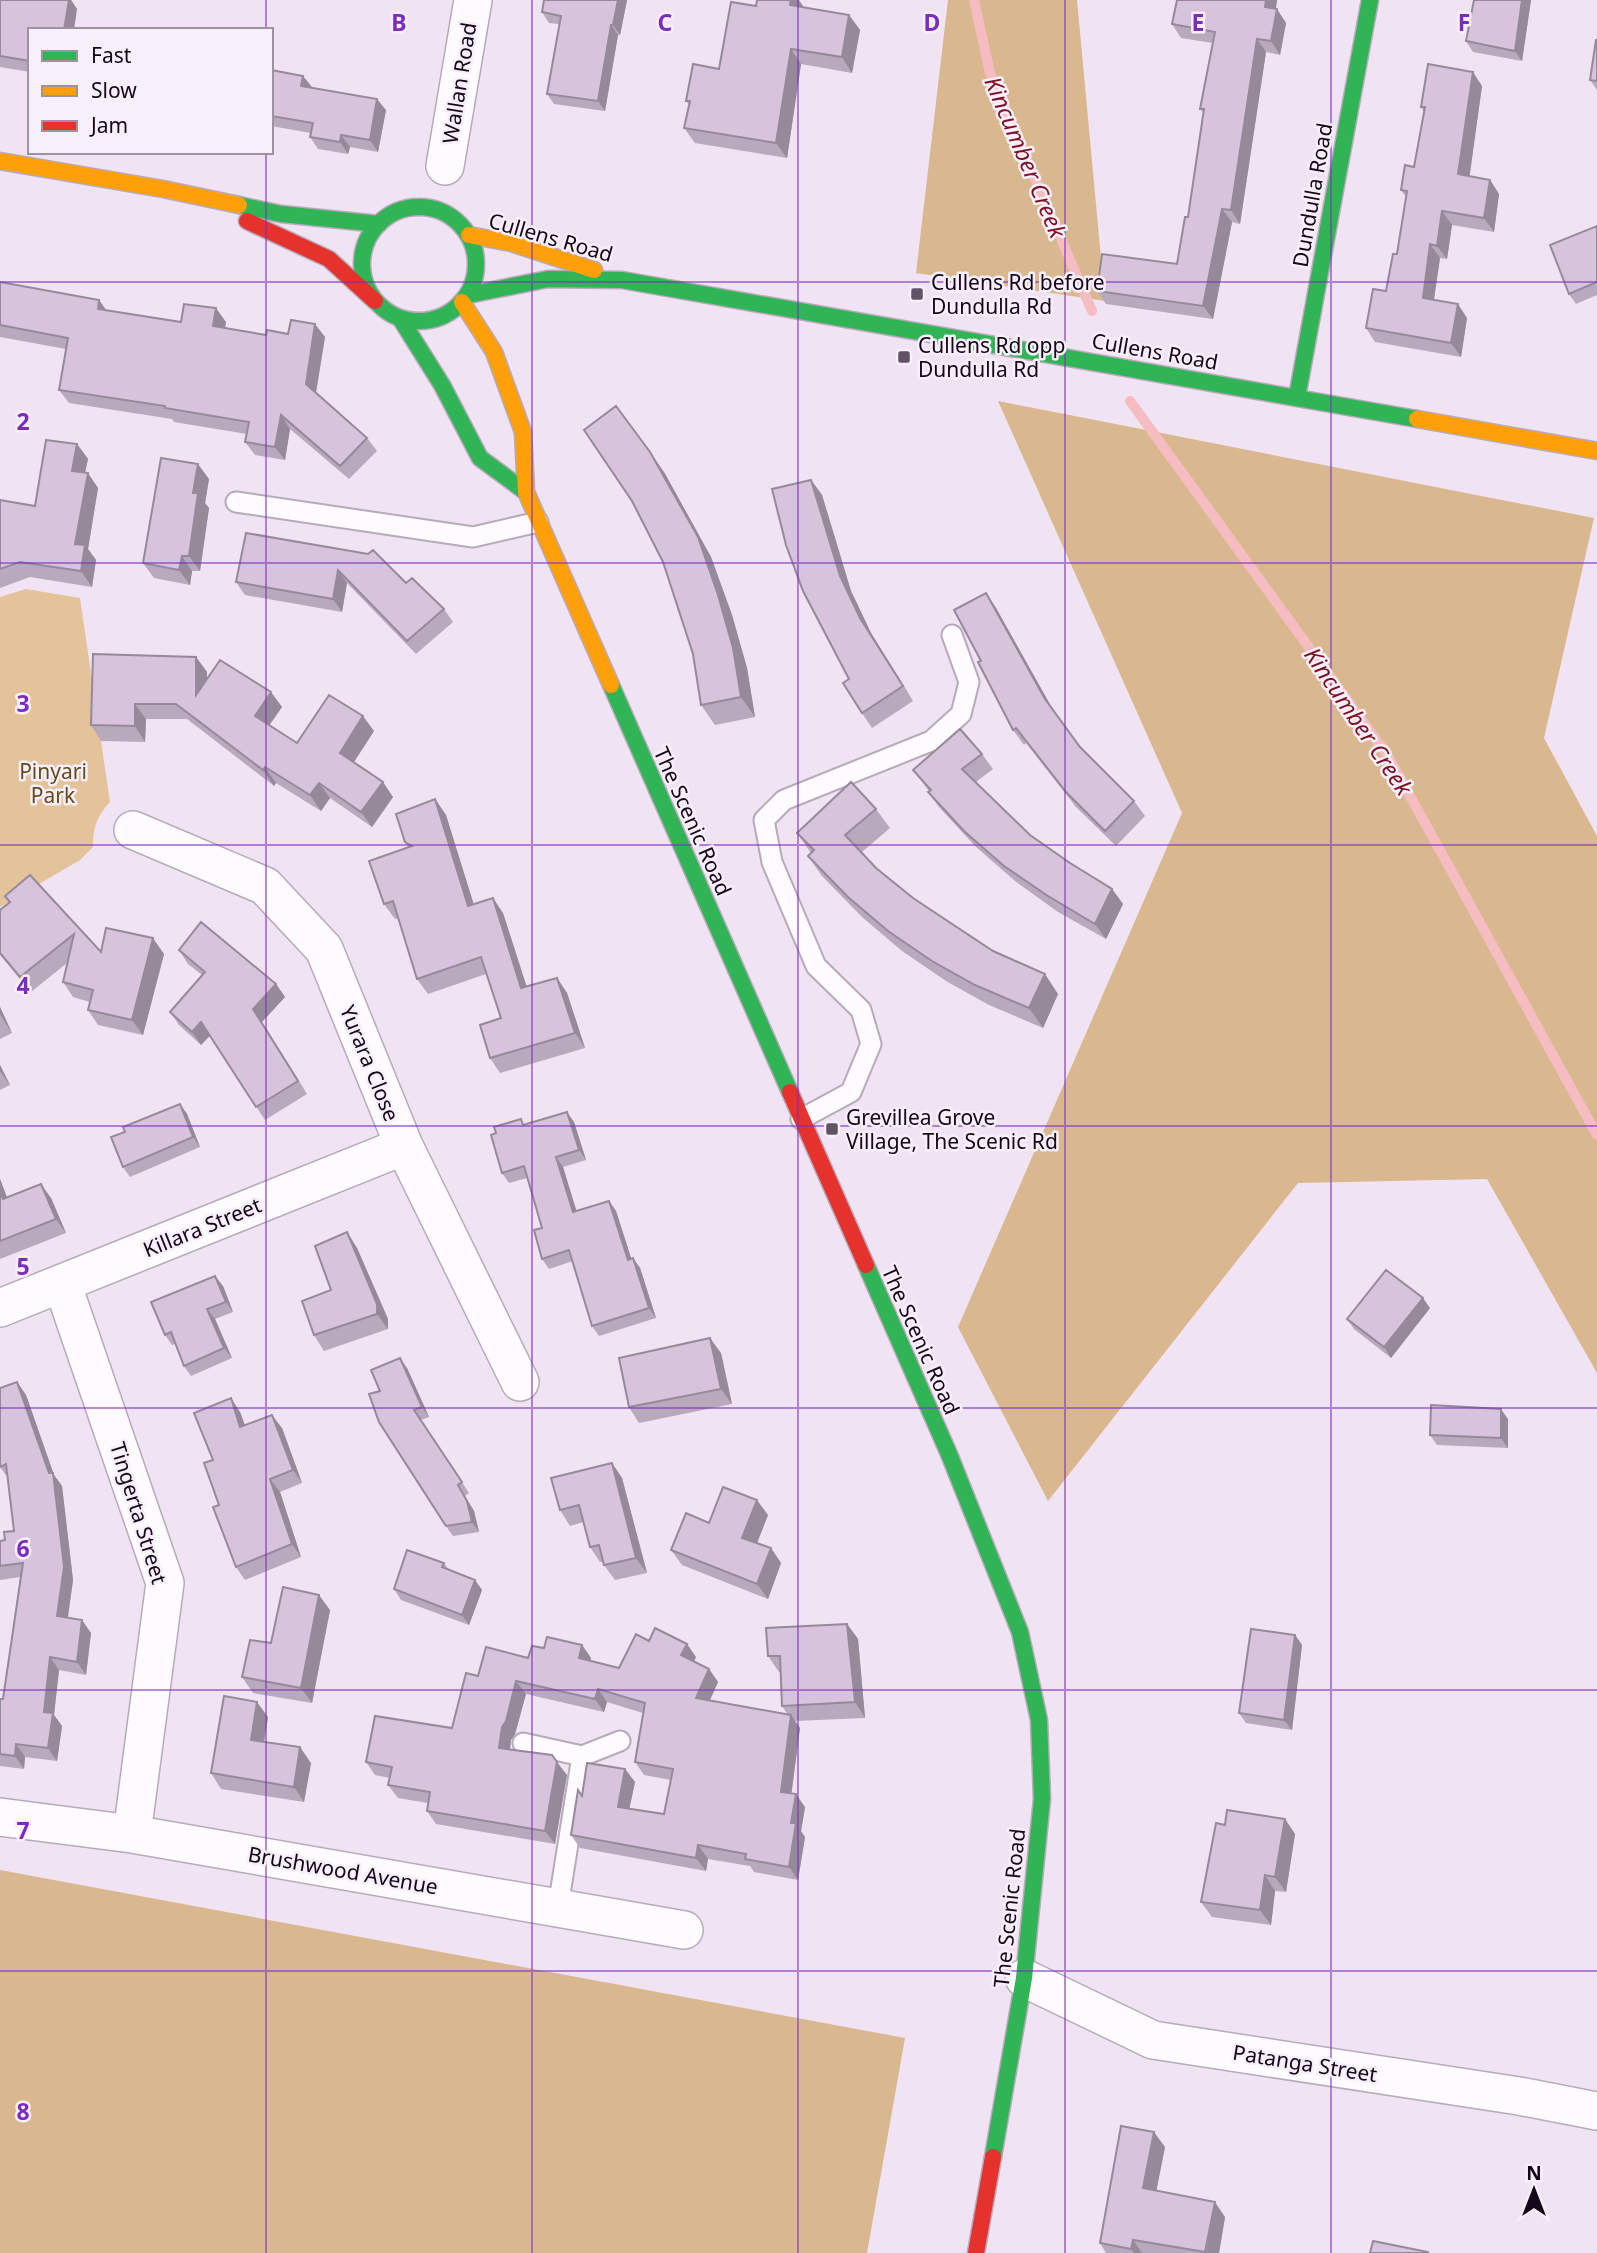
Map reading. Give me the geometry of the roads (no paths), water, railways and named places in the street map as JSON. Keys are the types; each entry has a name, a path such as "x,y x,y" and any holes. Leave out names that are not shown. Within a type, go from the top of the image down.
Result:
{"main road":[{"name":"Dundulla Road","path":"1297,397 1370,0"},
{"path":"0,161 163,189 281,214 379,224"},
{"path":"163,189 267,229 329,259 375,301 387,311 400,318 417,321 433,320 449,312 465,298 474,280 477,265 469,235 451,217 427,208 410,208 393,214 379,224 369,237 363,261 367,286 375,301"},
{"name":"Cullens Road","path":"469,235 511,243 622,280 1597,452"},
{"name":"Cullens Road","path":"465,298 548,279 622,280"},
{"name":"The Scenic Road","path":"465,298 494,352 523,432 526,492 538,522 949,1454 1020,1632 1039,1720 1042,1799 1024,1978 976,2253"},
{"path":"400,318 442,385 480,458 526,492"}],"street":[{"name":"Wallan Road","path":"445,166 472,0"},
{"name":"Yurara Close","path":"133,830 265,886 324,949 404,1146 520,1382"},
{"name":"Killara Street","path":"0,1308 404,1146"},
{"name":"Tingerta Street","path":"62,1283 165,1583 132,1834"},
{"name":"Brushwood Avenue","path":"0,1817 132,1834 684,1930"},
{"name":"Patanga Street","path":"1024,1978 1153,2040 1519,2096 1597,2111"}],"lane":[{"path":"236,502 473,537 538,522"},
{"path":"801,1119 851,1092 871,1044 861,1010 816,966 772,862 764,820 784,800 932,741 961,714 969,682 951,635"},
{"path":"523,1743 582,1756 621,1741"},
{"path":"558,1908 582,1756"}],"waterway":[{"name":"Kincumber Creek","path":"974,0 990,73 1092,311"},
{"name":"Kincumber Creek","path":"1130,401 1388,756 1597,1135"}],"place":[{"name":"Cullens Rd before Dundulla Rd","path":"917,294"},
{"name":"Cullens Rd opp Dundulla Rd","path":"904,357"},
{"name":"Grevillea Grove Village, The Scenic Rd","path":"832,1129"}],"park label":[{"name":"Pinyari Park","path":"53,783"}]}
